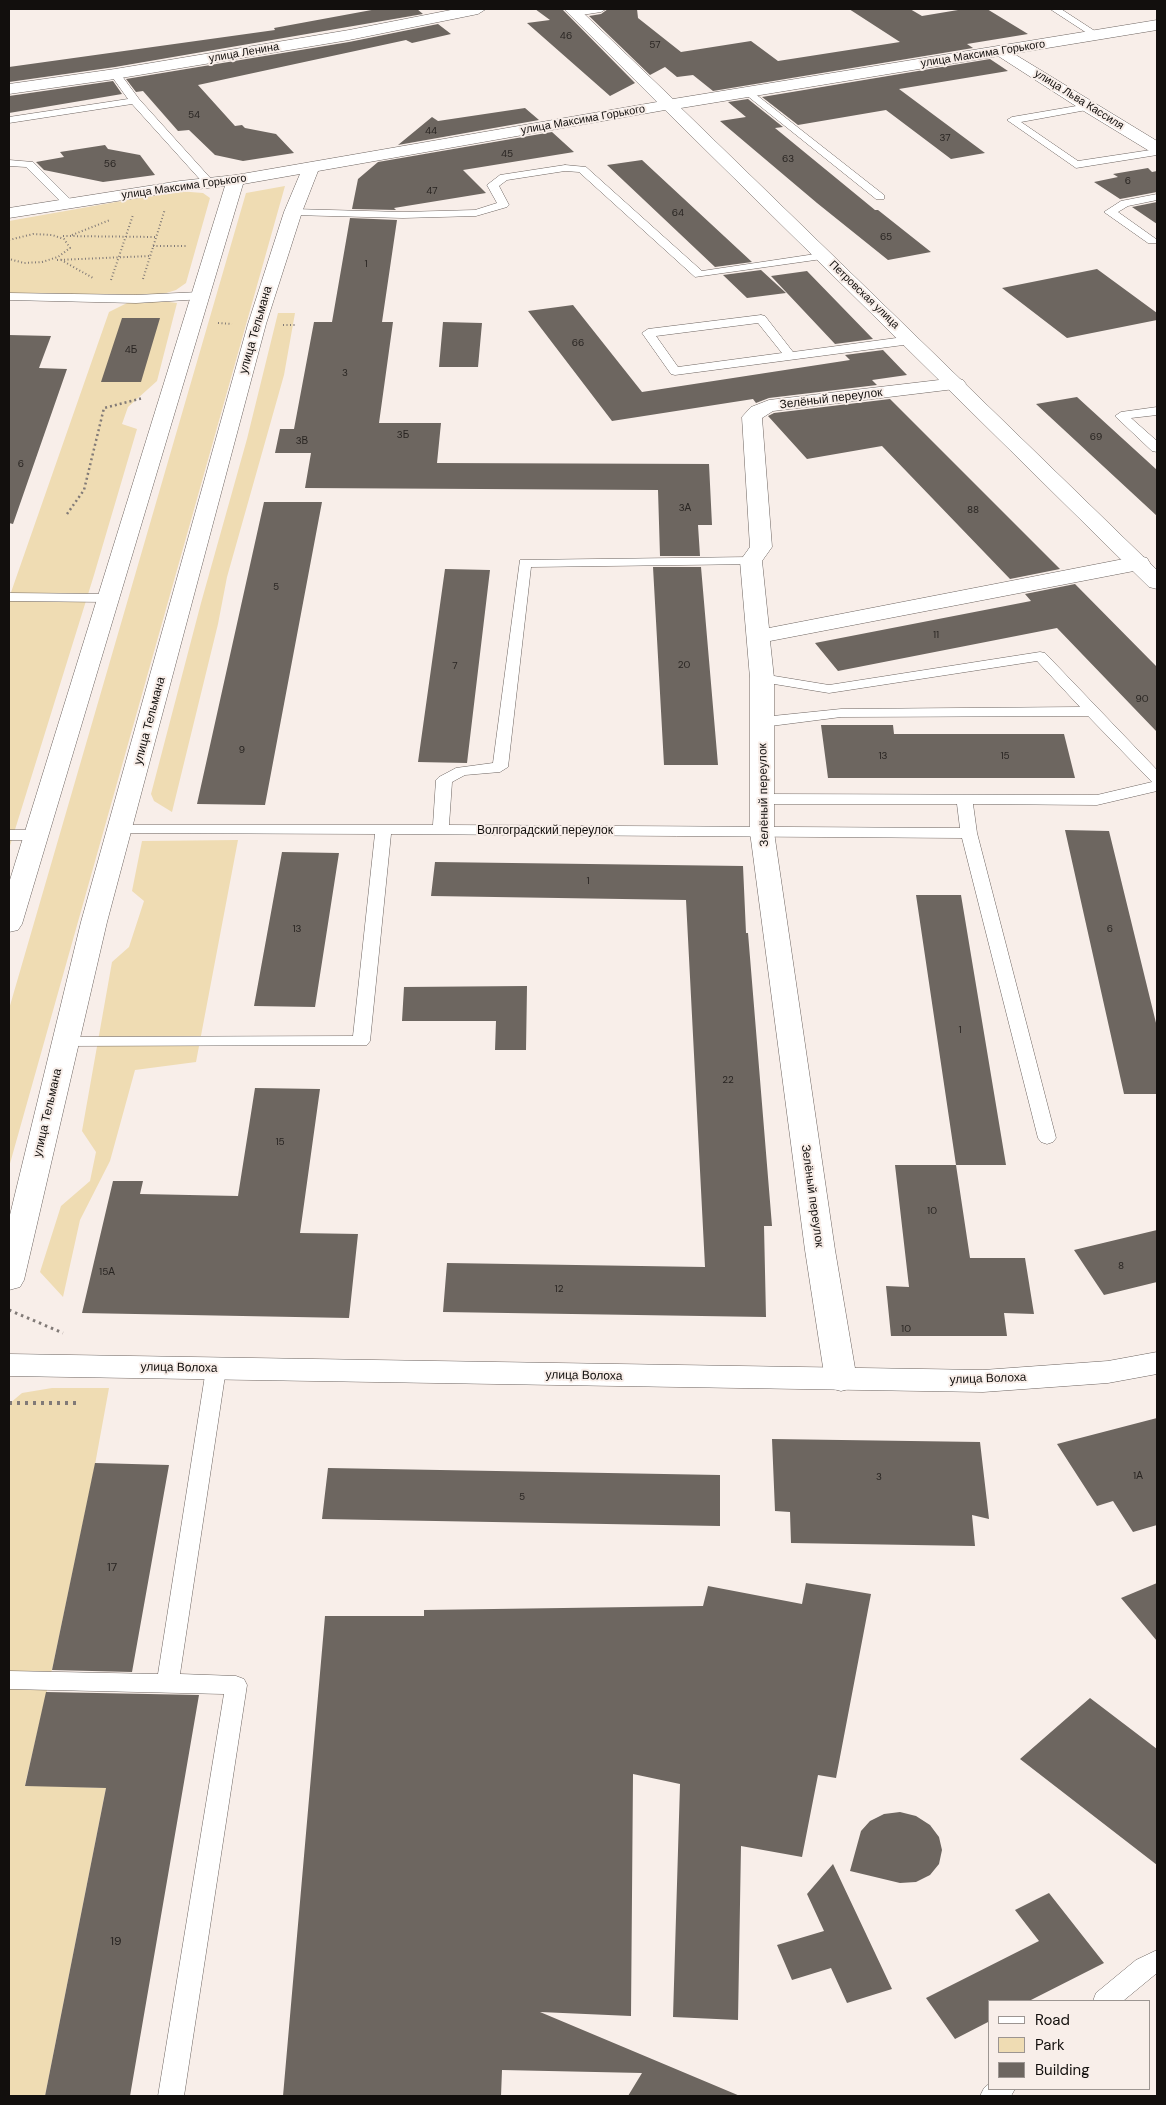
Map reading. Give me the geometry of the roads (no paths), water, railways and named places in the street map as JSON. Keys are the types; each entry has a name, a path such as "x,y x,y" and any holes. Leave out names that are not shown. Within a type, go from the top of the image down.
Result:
{"main road":[{"name":"улица Ленина","path":"9,89 115,74 349,35 478,9"},
{"name":"Петровская улица","path":"573,11 822,256 1150,572"},
{"name":"улица Максима Горького","path":"9,213 311,168 668,105 1157,25"},
{"name":"улица Льва Кассиля","path":"1001,51 1157,150"},
{"name":"улица Тельмана","path":"9,1280 65,1042 257,324 293,212 311,168"},
{"path":"9,924 236,180"},
{"name":"Зелёный переулок","path":"842,1380 820,1250 762,832 764,799 762,678 751,560 761,547 752,417 758,411 769,406 956,384"},
{"path":"758,637 1150,572"},
{"name":"улица Волоха","path":"9,1365 983,1381 1108,1372 1157,1362"}],"lane":[{"path":"573,11 601,9"},
{"path":"1055,9 1096,35"},
{"path":"115,74 135,101 208,183"},
{"path":"749,92 880,197"},
{"path":"9,120 135,101"},
{"path":"1088,107 1012,120 1076,166 1157,150"},
{"path":"9,163 29,164 68,203"},
{"path":"293,212 403,215 476,213 503,205 493,185 504,178 565,168 582,169 699,275 822,256"},
{"path":"1152,241 1110,212 1125,203 1157,197"},
{"path":"9,298 136,299 200,296"},
{"path":"790,356 761,319 648,333 675,371 790,356 911,340"},
{"path":"1157,411 1121,416 1157,448"},
{"path":"441,830 444,780 461,771 500,767 525,563 751,560"},
{"path":"9,597 108,598"},
{"path":"762,678 829,689 1040,656 1157,779"},
{"path":"763,722 841,713 1092,711"},
{"path":"764,799 964,798 1097,800 1157,786"},
{"path":"964,798 969,833 1047,1138"},
{"name":"Волгоградский переулок","path":"121,828 969,833"},
{"path":"65,1042 361,1041 384,830"},
{"path":"9,835 36,835"},
{"path":"168,1683 216,1369"},
{"path":"9,1680 236,1685 171,2096"},
{"path":"1106,2000 1145,1968 1157,1961"}]}
